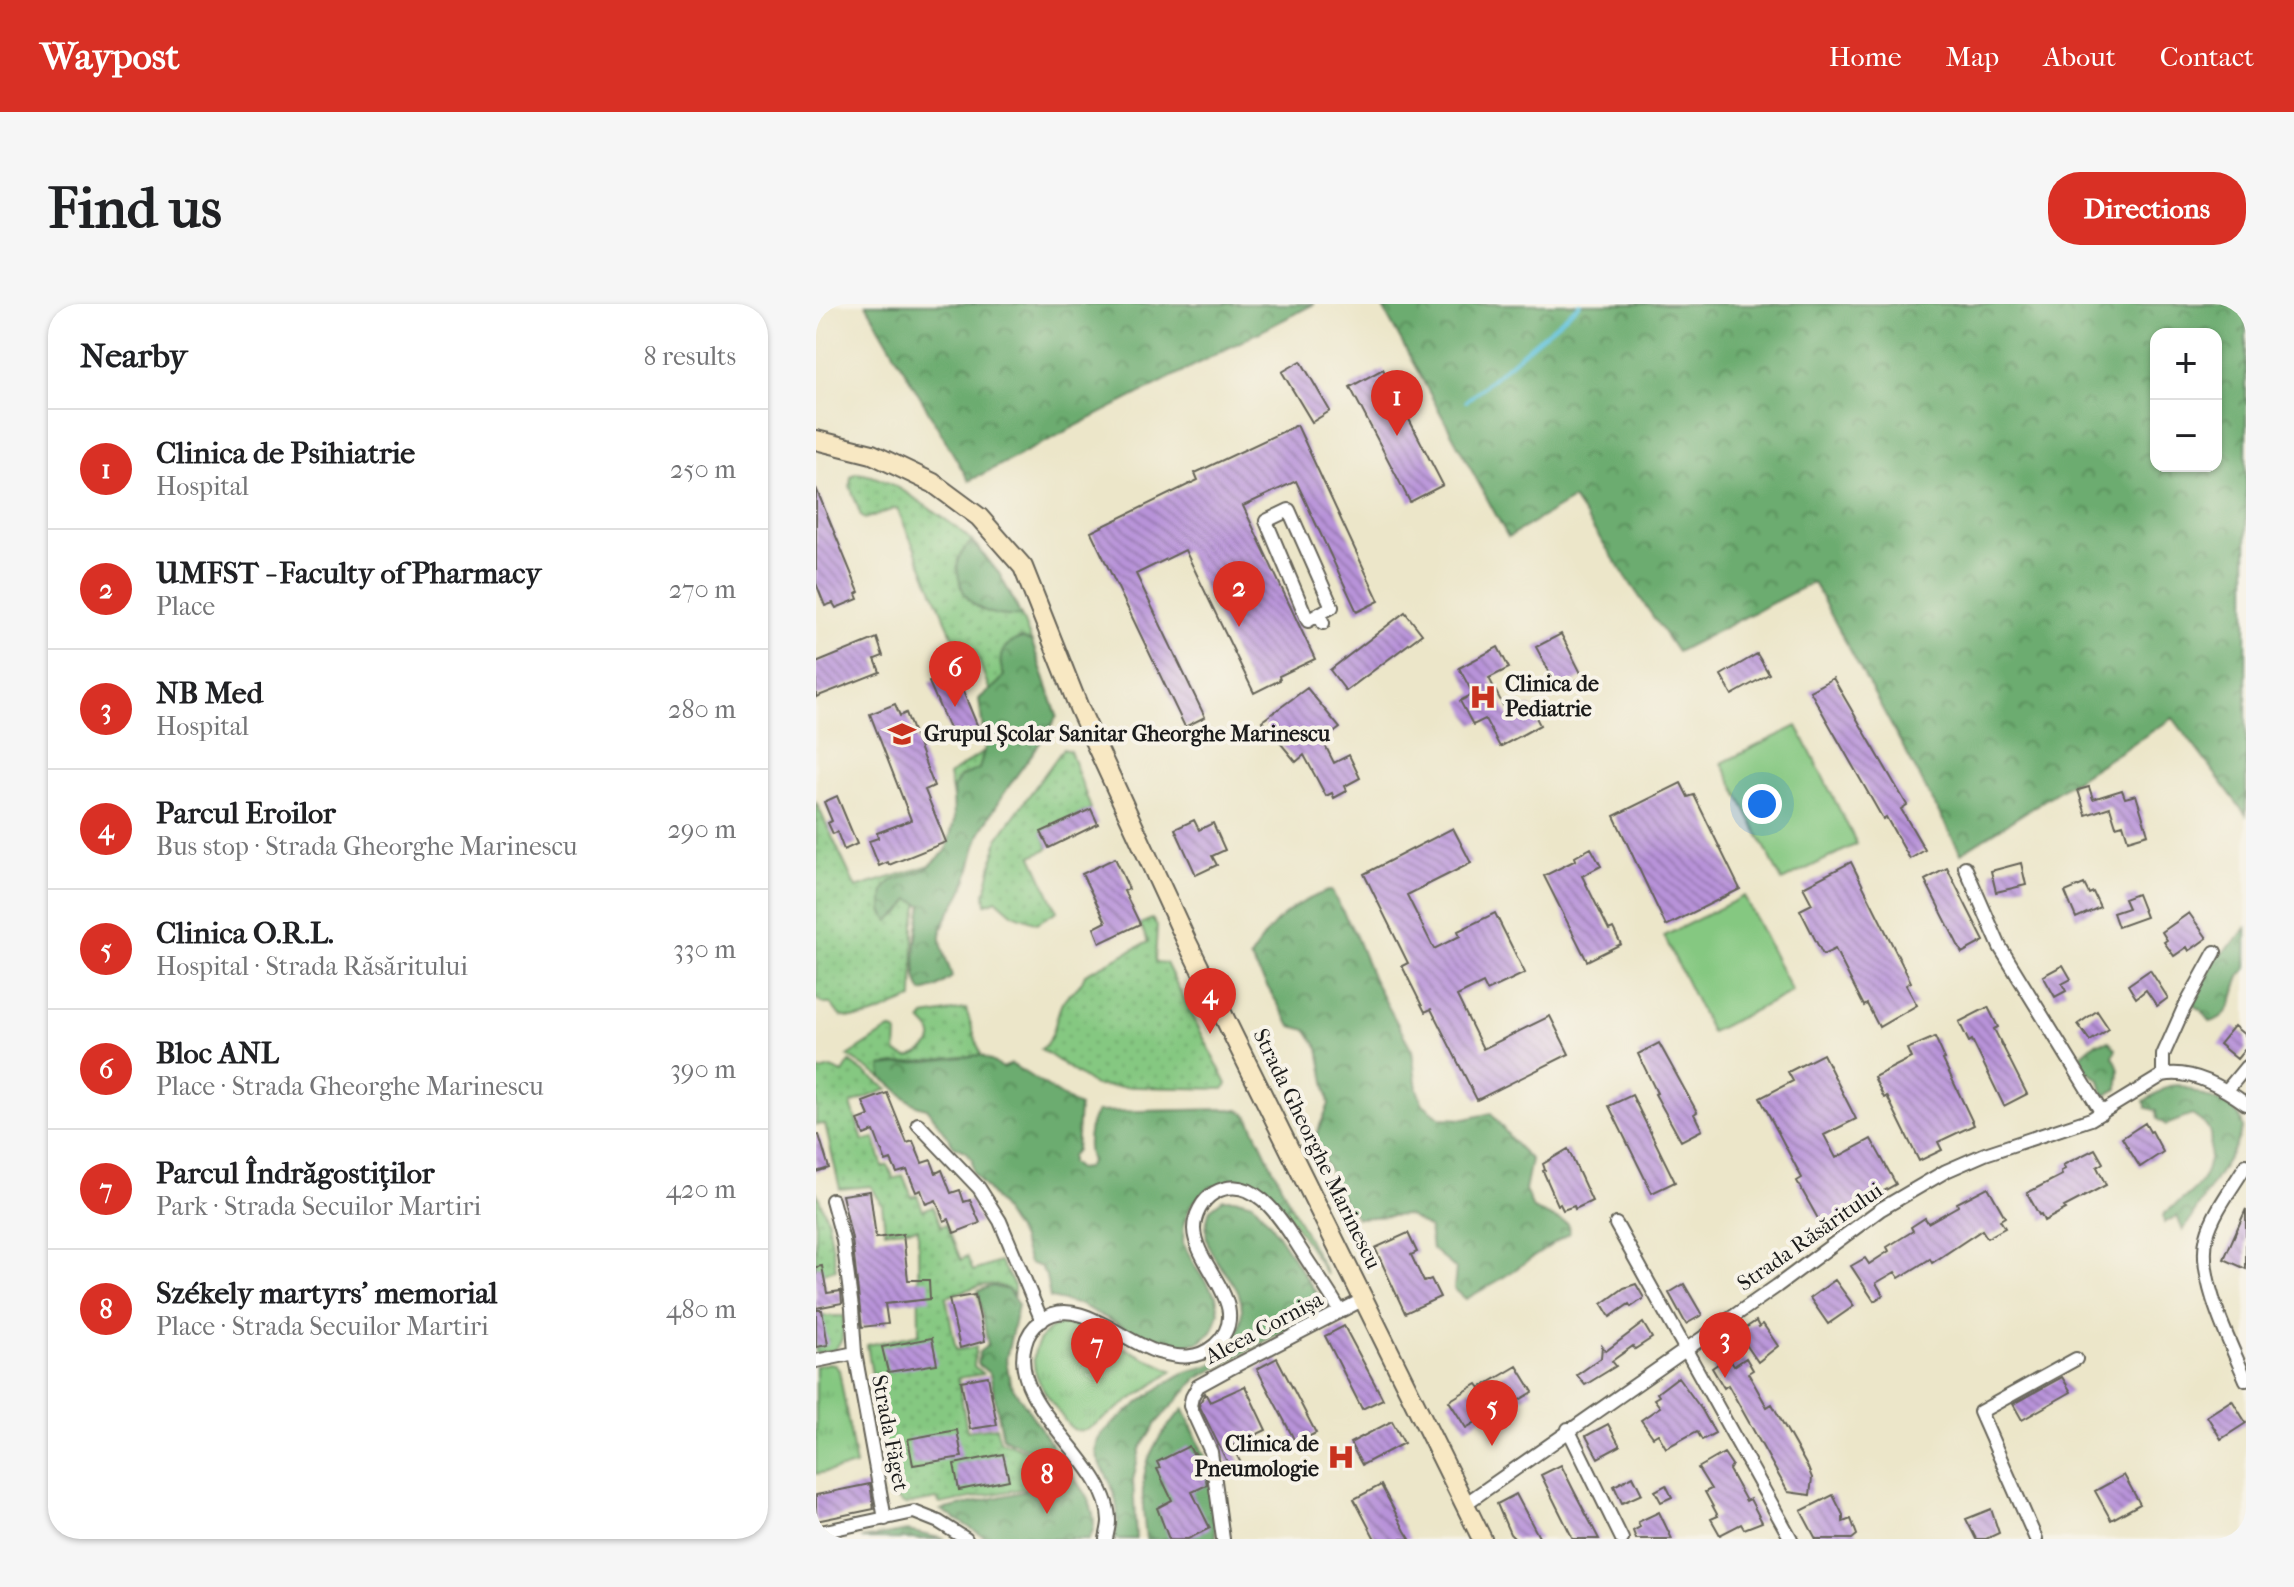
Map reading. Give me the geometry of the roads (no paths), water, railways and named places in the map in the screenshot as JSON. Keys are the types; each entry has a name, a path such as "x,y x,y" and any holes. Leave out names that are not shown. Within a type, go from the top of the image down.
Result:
{"main road":[{"name":"Strada Gheorghe Marinescu","path":"816,440 872,454 933,483 979,517 1022,565 1079,708 1159,883 1482,1539"}],"street":[{"path":"1289,510 1332,607 1321,619 1308,621 1266,521 1289,510"},
{"path":"1965,867 2000,947 2102,1113"},
{"path":"2215,952 2183,1010 2163,1055 2163,1075 2176,1072 2227,1090 2246,1104"},
{"path":"2227,1090 2246,1067"},
{"name":"Strada Răsăritului","path":"1465,1504 1881,1209 1946,1171 1985,1154 2091,1119 2163,1075"},
{"path":"918,1124 979,1188 1000,1221 1040,1317"},
{"path":"2246,1165 2205,1240 2207,1272 2229,1340 2246,1380"},
{"path":"1106,1539 1110,1520 1103,1496 1034,1397 1026,1380 1023,1362 1025,1343 1040,1317 1065,1312 1083,1315 1153,1351 1178,1357 1200,1356 1218,1342 1229,1321 1227,1301 1198,1247 1194,1228 1199,1208 1213,1193 1239,1189 1255,1194 1267,1203 1284,1223 1340,1311"},
{"name":"Strada Făget","path":"832,1200 843,1240 855,1353 885,1519"},
{"path":"1616,1224 1791,1539"},
{"name":"Aleea Cornișa","path":"1223,1539 1211,1452 1190,1406 1198,1386 1364,1299"},
{"name":"Strada Făget","path":"816,1361 855,1353"},
{"path":"2036,1539 1980,1412 2076,1359"},
{"path":"1568,1429 1622,1539"},
{"path":"816,1533 914,1512 939,1522 966,1539"}],"waterway":[{"path":"1466,401 1580,304"}],"place":[{"name":"Clinica de Psihiatrie","path":"1397,436"},
{"name":"UMFST - Faculty of Pharmacy","path":"1239,627"},
{"name":"Clinica de Pediatrie","path":"1483,697"},
{"name":"Bloc ANL","path":"955,707"},
{"name":"Grupul Școlar Sanitar Gheorghe Marinescu","path":"902,734"},
{"name":"Parcul Eroilor","path":"1210,1034"},
{"name":"NB Med","path":"1725,1378"},
{"name":"Parcul Îndrăgostiților","path":"1097,1384"},
{"name":"Clinica O.R.L.","path":"1492,1446"},
{"name":"Clinica de Pneumologie","path":"1341,1457"},
{"name":"Székely martyrs' memorial","path":"1047,1514"}]}
